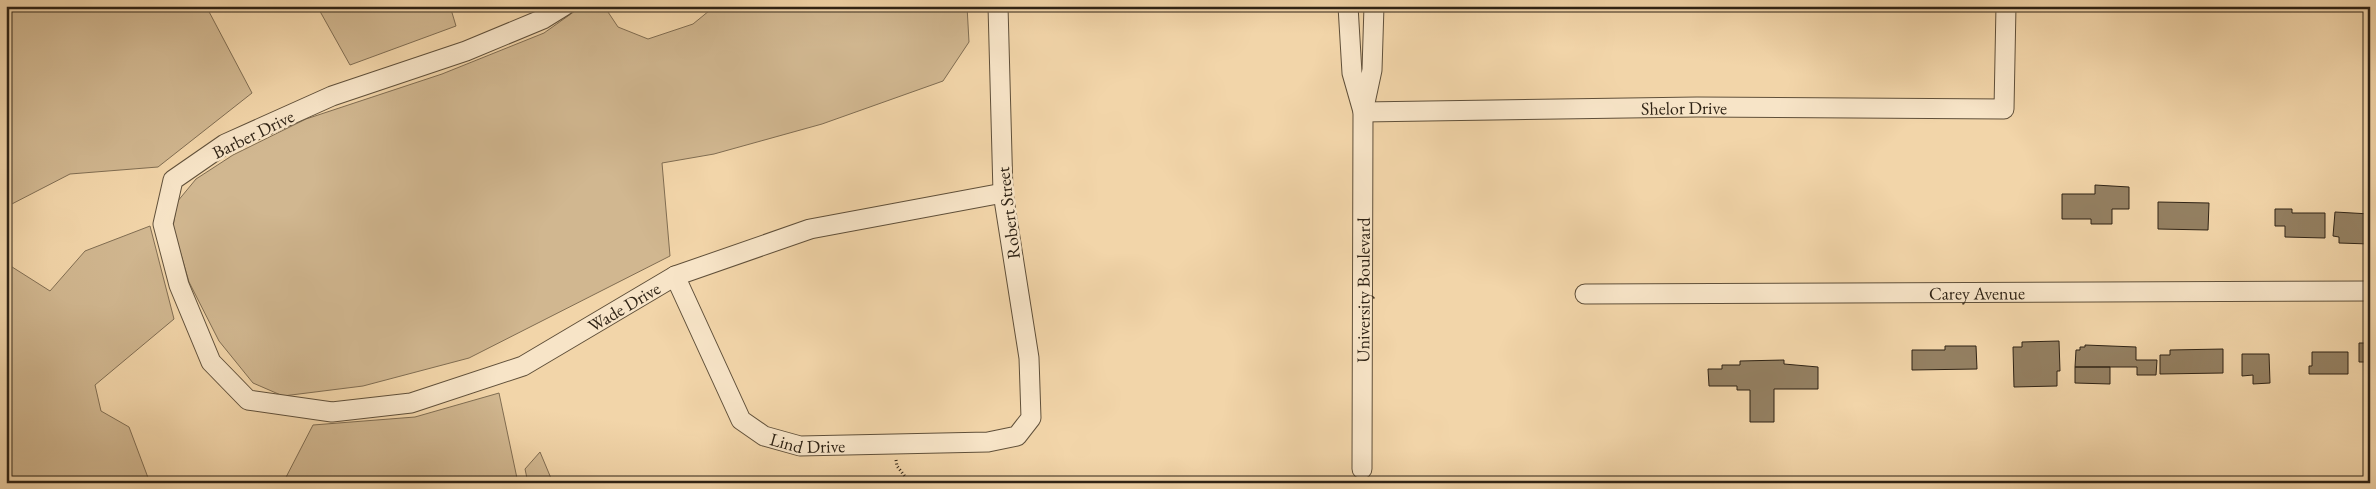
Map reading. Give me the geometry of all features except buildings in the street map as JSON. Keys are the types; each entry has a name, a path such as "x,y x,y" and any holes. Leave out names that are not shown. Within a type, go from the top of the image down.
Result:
{"street":[{"name":"Barber Drive","path":"248,400 211,362 178,285 163,224 173,180 225,144 332,96 466,51 543,19 564,6"},
{"name":"Robert Street","path":"998,6 1003,193 1029,358 1031,418"},
{"name":"University Boulevard","path":"1348,6 1352,73 1363,112"},
{"name":"University Boulevard","path":"1362,469 1363,112 1372,70 1374,6"},
{"name":"Shelor Drive","path":"1363,112 1697,107 2004,110 2006,6"},
{"name":"Wade Drive","path":"248,400 332,412 411,404 523,366 675,276 810,229 1003,193"},
{"name":"Lind Drive","path":"675,276 741,420 764,436 800,446 988,442 1017,436 1031,418"},
{"name":"Carey Avenue","path":"1585,294 2370,291"}],"path":[{"path":"897,444 897,466 910,483"}],"shaded area":[{"path":"6,6 206,6 252,93 158,167 70,174 6,207"},
{"path":"317,6 450,6 456,26 350,65"},
{"path":"582,6 604,6 618,27 648,39 693,24 715,6 967,6 969,42 943,81 822,124 714,154 662,163 670,256 469,358 363,386 283,396 253,383 219,341 189,282 173,227 177,202 196,179 233,155 306,119 442,74 544,33"},
{"path":"150,226 174,319 95,385 101,411 129,427 150,483 6,483 6,260 9,265 50,291 85,251"},
{"path":"499,393 518,483 283,483 313,425 415,417"},
{"path":"540,452 553,483 528,483 525,469"}]}
